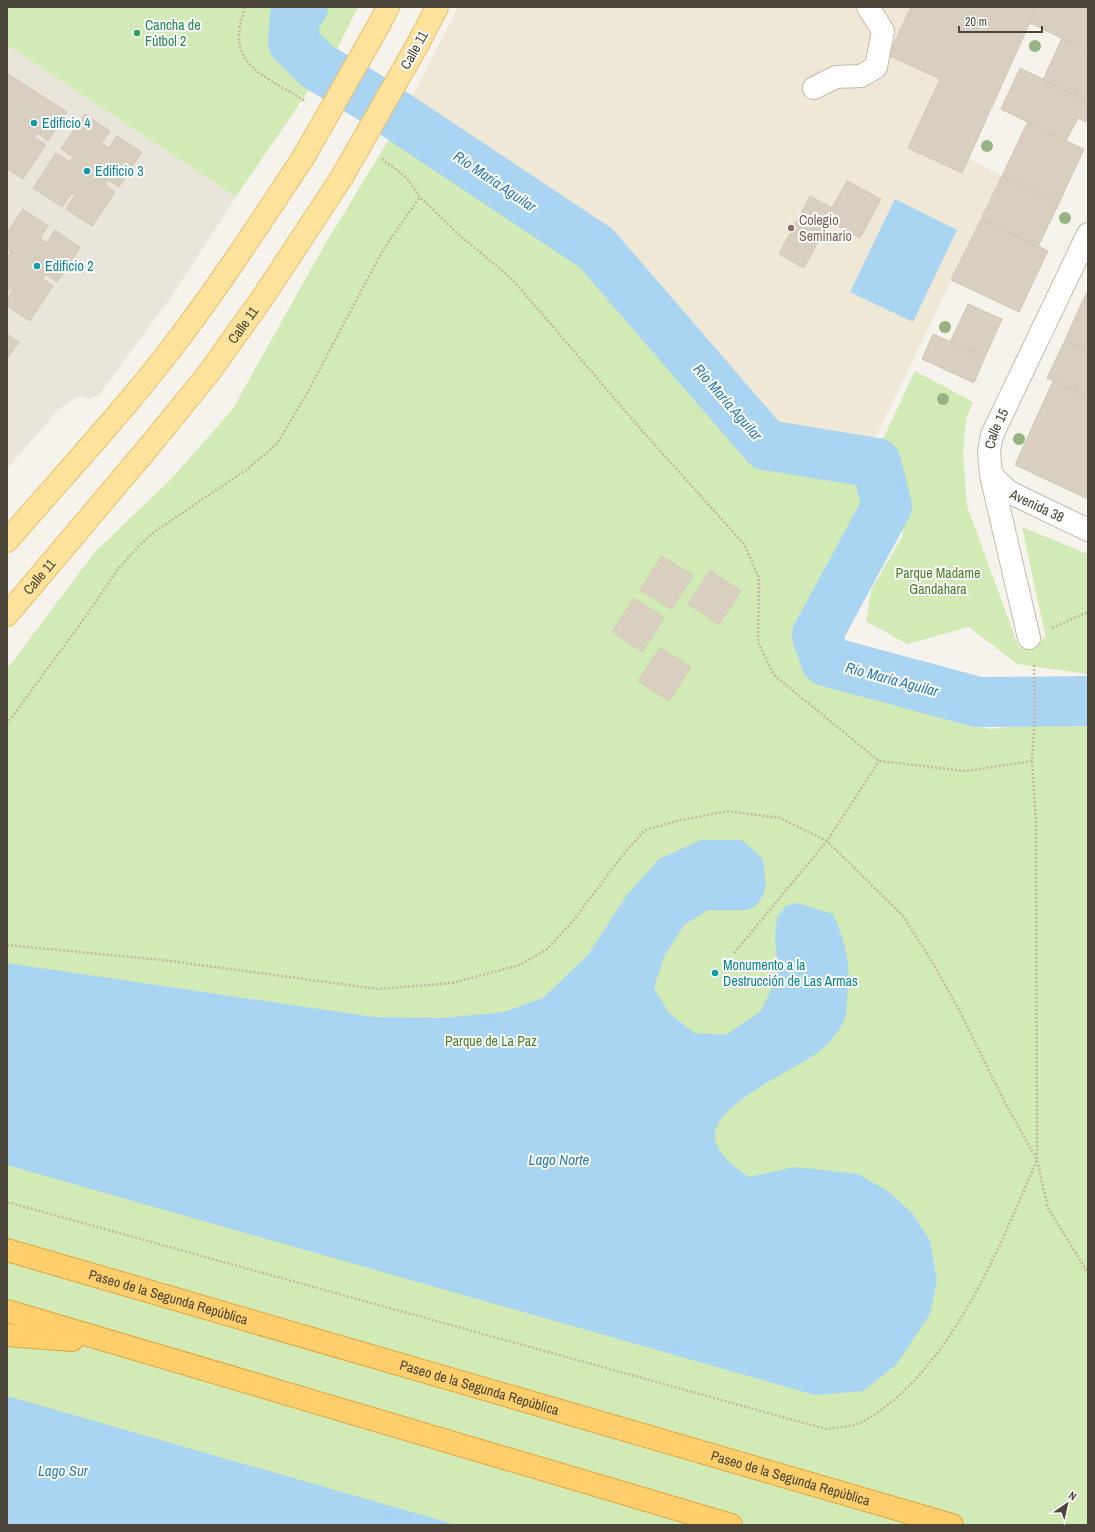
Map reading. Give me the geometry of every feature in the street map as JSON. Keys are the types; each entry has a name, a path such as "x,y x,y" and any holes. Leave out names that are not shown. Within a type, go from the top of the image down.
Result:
{"highway":[{"path":"7,1238 71,1269"},
{"name":"Paseo de la Segunda República","path":"7,1250 952,1525"},
{"path":"7,1311 731,1525"},
{"path":"7,1335 115,1343"}],"main road":[{"name":"Calle 11","path":"7,615 208,374 263,297 342,177 419,42 437,7"},
{"path":"7,541 122,408 174,345 227,272 303,158 384,15"}],"street":[{"path":"814,88 836,77 861,76 876,67 883,31 868,7"},
{"name":"Calle 15","path":"1028,638 991,475 989,452 992,435 1088,234"},
{"name":"Avenida 38","path":"991,475 1014,495 1088,530"}],"path":[{"path":"245,7 238,35 244,59 266,78 306,103"},
{"path":"376,155 407,178 420,197 457,233 512,279 645,434 744,544 759,578 758,642 774,675 879,761 966,770 1032,761"},
{"path":"7,724 86,616 118,569 139,546 154,532 246,470 276,445 305,397 383,250 420,197"},
{"path":"1028,638 1088,612"},
{"path":"1034,662 1035,714 1032,761 1036,824 1037,1160 1048,1208 1088,1273"},
{"path":"734,953 828,841 879,761"},
{"path":"7,945 163,960 378,989 452,983 520,965 547,949 574,921 625,852 645,830 681,820 728,810 780,818 828,841 903,916 938,972 1004,1101 1037,1160"},
{"path":"7,1202 826,1429 863,1422 905,1391 931,1361 966,1309 992,1264 1037,1160"}],"shaded area":[{"name":"Colegio Seminario","path":"458,7 1037,7 968,158 1002,176 875,438 845,440 776,426 620,237 408,105"},
{"path":"7,45 236,197 173,294 99,395 90,399 80,397 72,400 58,410 7,469"}],"green space":[{"path":"7,7 358,7 338,47 236,197 7,45"},
{"name":"Parque de La Paz","path":"391,136 581,267 746,448 781,466 858,478 866,507 805,632 805,673 989,729 1088,720 1088,1525 7,1525 7,669 94,553 171,479 232,410 324,246"},
{"name":"Parque Madame Gandahara","path":"915,371 973,402 966,419 963,453 967,506 1019,648 1046,638 1022,527 1088,554 1088,674 1017,664 969,627 907,644 866,621 871,590 902,537 909,491 883,439"}],"water":[{"path":"895,199 957,230 913,322 850,292"},
{"name":"Lago Norte","path":"701,840 742,840 763,859 766,884 763,895 756,906 747,910 708,910 684,925 664,957 654,988 669,1013 694,1033 726,1035 761,1011 778,975 775,936 777,917 786,906 797,903 833,914 845,946 848,966 846,1016 836,1034 817,1053 773,1079 737,1103 723,1116 716,1130 716,1143 722,1154 734,1167 749,1177 795,1167 858,1174 889,1192 912,1213 930,1241 937,1280 930,1314 896,1365 863,1391 815,1395 7,1165 7,963 374,1017 443,1018 504,1012 543,998 588,955 626,896 659,859"},
{"name":"Lago Sur","path":"7,1396 443,1521 455,1525 7,1525"}],"building":[{"path":"911,7 1037,7 962,173 908,148 940,79 888,55"},
{"path":"1037,7 1084,7 1088,9 1088,51 1030,23"},
{"path":"1062,38 1088,51 1088,101 1043,80"},
{"path":"1020,68 1088,101 1088,123 1078,118 1066,141 1001,109"},
{"name":"Edificio 4","path":"7,73 67,112 48,141 37,133 34,137 46,145 23,179 7,169"},
{"name":"Edificio 3","path":"85,114 110,131 101,143 109,148 117,136 142,152 119,187 108,180 105,185 115,192 92,226 66,209 75,195 72,193 62,207 33,188 56,153 70,162 73,157 61,149"},
{"path":"1027,123 1084,149 1059,203 1002,176"},
{"path":"1002,176 1059,203 1038,247 981,219"},
{"path":"847,181 881,199 860,238 829,221 804,268 779,254 810,196 832,208"},
{"name":"Edificio 2","path":"23,209 48,226 40,238 47,243 55,230 80,247 57,282 46,274 43,279 53,286 30,321 7,306 7,299 13,290 10,288 7,293 7,256 8,257 11,252 7,249 7,233"},
{"path":"981,219 1048,251 1019,312 951,280"},
{"path":"1088,291 1088,303 1083,300"},
{"path":"1083,300 1088,303 1088,351 1065,340"},
{"path":"968,304 1002,319 985,357 950,342"},
{"path":"7,334 19,342 7,359"},
{"path":"933,334 985,357 974,383 922,359"},
{"path":"1065,340 1088,351 1088,397 1047,378"},
{"path":"1053,381 1088,397 1088,499 1015,465"},
{"path":"662,556 693,576 671,609 640,590"},
{"path":"710,571 741,591 719,624 688,604"},
{"path":"634,598 664,618 642,652 612,632"},
{"path":"660,648 691,667 669,701 638,681"}],"waterway":[{"name":"Río María Aguilar","path":"303,7 295,17 293,42 317,66 369,97 596,248 766,445 876,463 887,506 817,635 826,661 978,702 1088,701"}],"place":[{"name":"Cancha de Fútbol 2","path":"137,33"},
{"name":"Edificio 4","path":"34,123"},
{"name":"Edificio 3","path":"87,171"},
{"name":"Colegio Seminario","path":"791,228"},
{"name":"Edificio 2","path":"37,266"},
{"name":"Monumento a la Destrucción de Las Armas","path":"715,973"}]}
